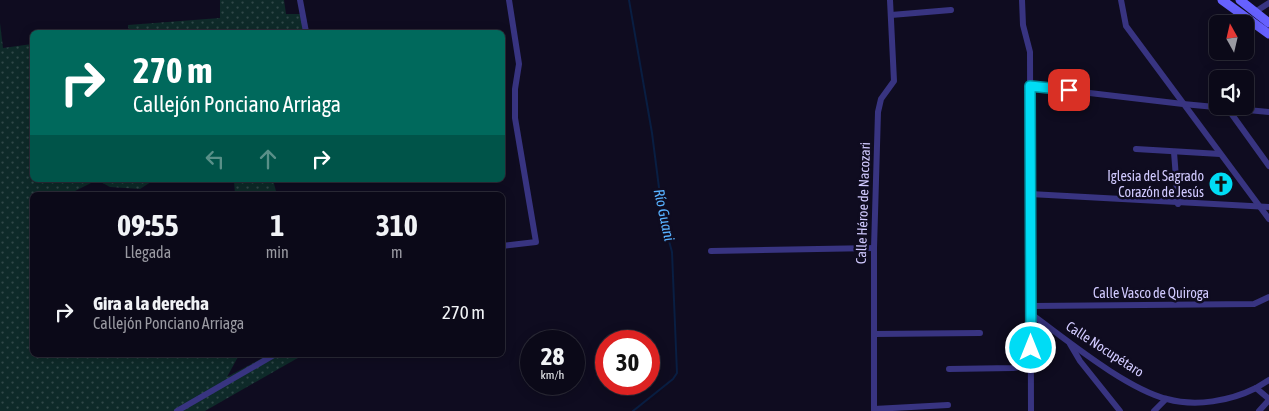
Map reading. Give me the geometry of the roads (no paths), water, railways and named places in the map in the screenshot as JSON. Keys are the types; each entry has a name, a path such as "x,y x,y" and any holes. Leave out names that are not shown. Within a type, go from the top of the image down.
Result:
{"main road":[{"path":"1222,0 1269,34"},
{"path":"1232,7 1240,0 1269,23"}],"street":[{"path":"300,0 306,30"},
{"path":"505,246 536,242 515,118 515,89 519,64 509,0"},
{"name":"Calle Héroe de Nacozari","path":"874,410 874,248 878,112 882,99 894,81 890,0"},
{"path":"1022,0 1023,25 1030,52 1031,411"},
{"path":"1121,0 1126,26 1269,218"},
{"path":"1255,12 1269,3"},
{"path":"891,15 950,10"},
{"path":"1030,86 1209,107"},
{"path":"1254,111 1267,112 1269,118"},
{"path":"1232,115 1269,166"},
{"path":"1136,149 1220,154"},
{"path":"1174,152 1178,204"},
{"path":"1030,194 1178,204 1269,207"},
{"path":"711,250 874,248"},
{"name":"Calle Vasco de Quiroga","path":"1032,306 1254,304 1269,297"},
{"name":"Calle Nocupétaro","path":"1031,314 1129,382 1166,399 1193,402 1226,400 1256,388 1269,380"},
{"path":"874,334 980,333"},
{"path":"1069,342 1080,361 1120,411"},
{"path":"177,411 271,357"},
{"path":"949,369 1014,368 1031,365"},
{"path":"1256,388 1269,399 1259,411"},
{"path":"1154,411 1166,399"},
{"path":"874,410 948,406"}],"waterway":[{"name":"Río Guani","path":"629,0 652,133 663,219 672,252 677,373 673,379 633,411"}],"place":[{"name":"Iglesia del Sagrado Corazón de Jesús","path":"1221,184"}]}
